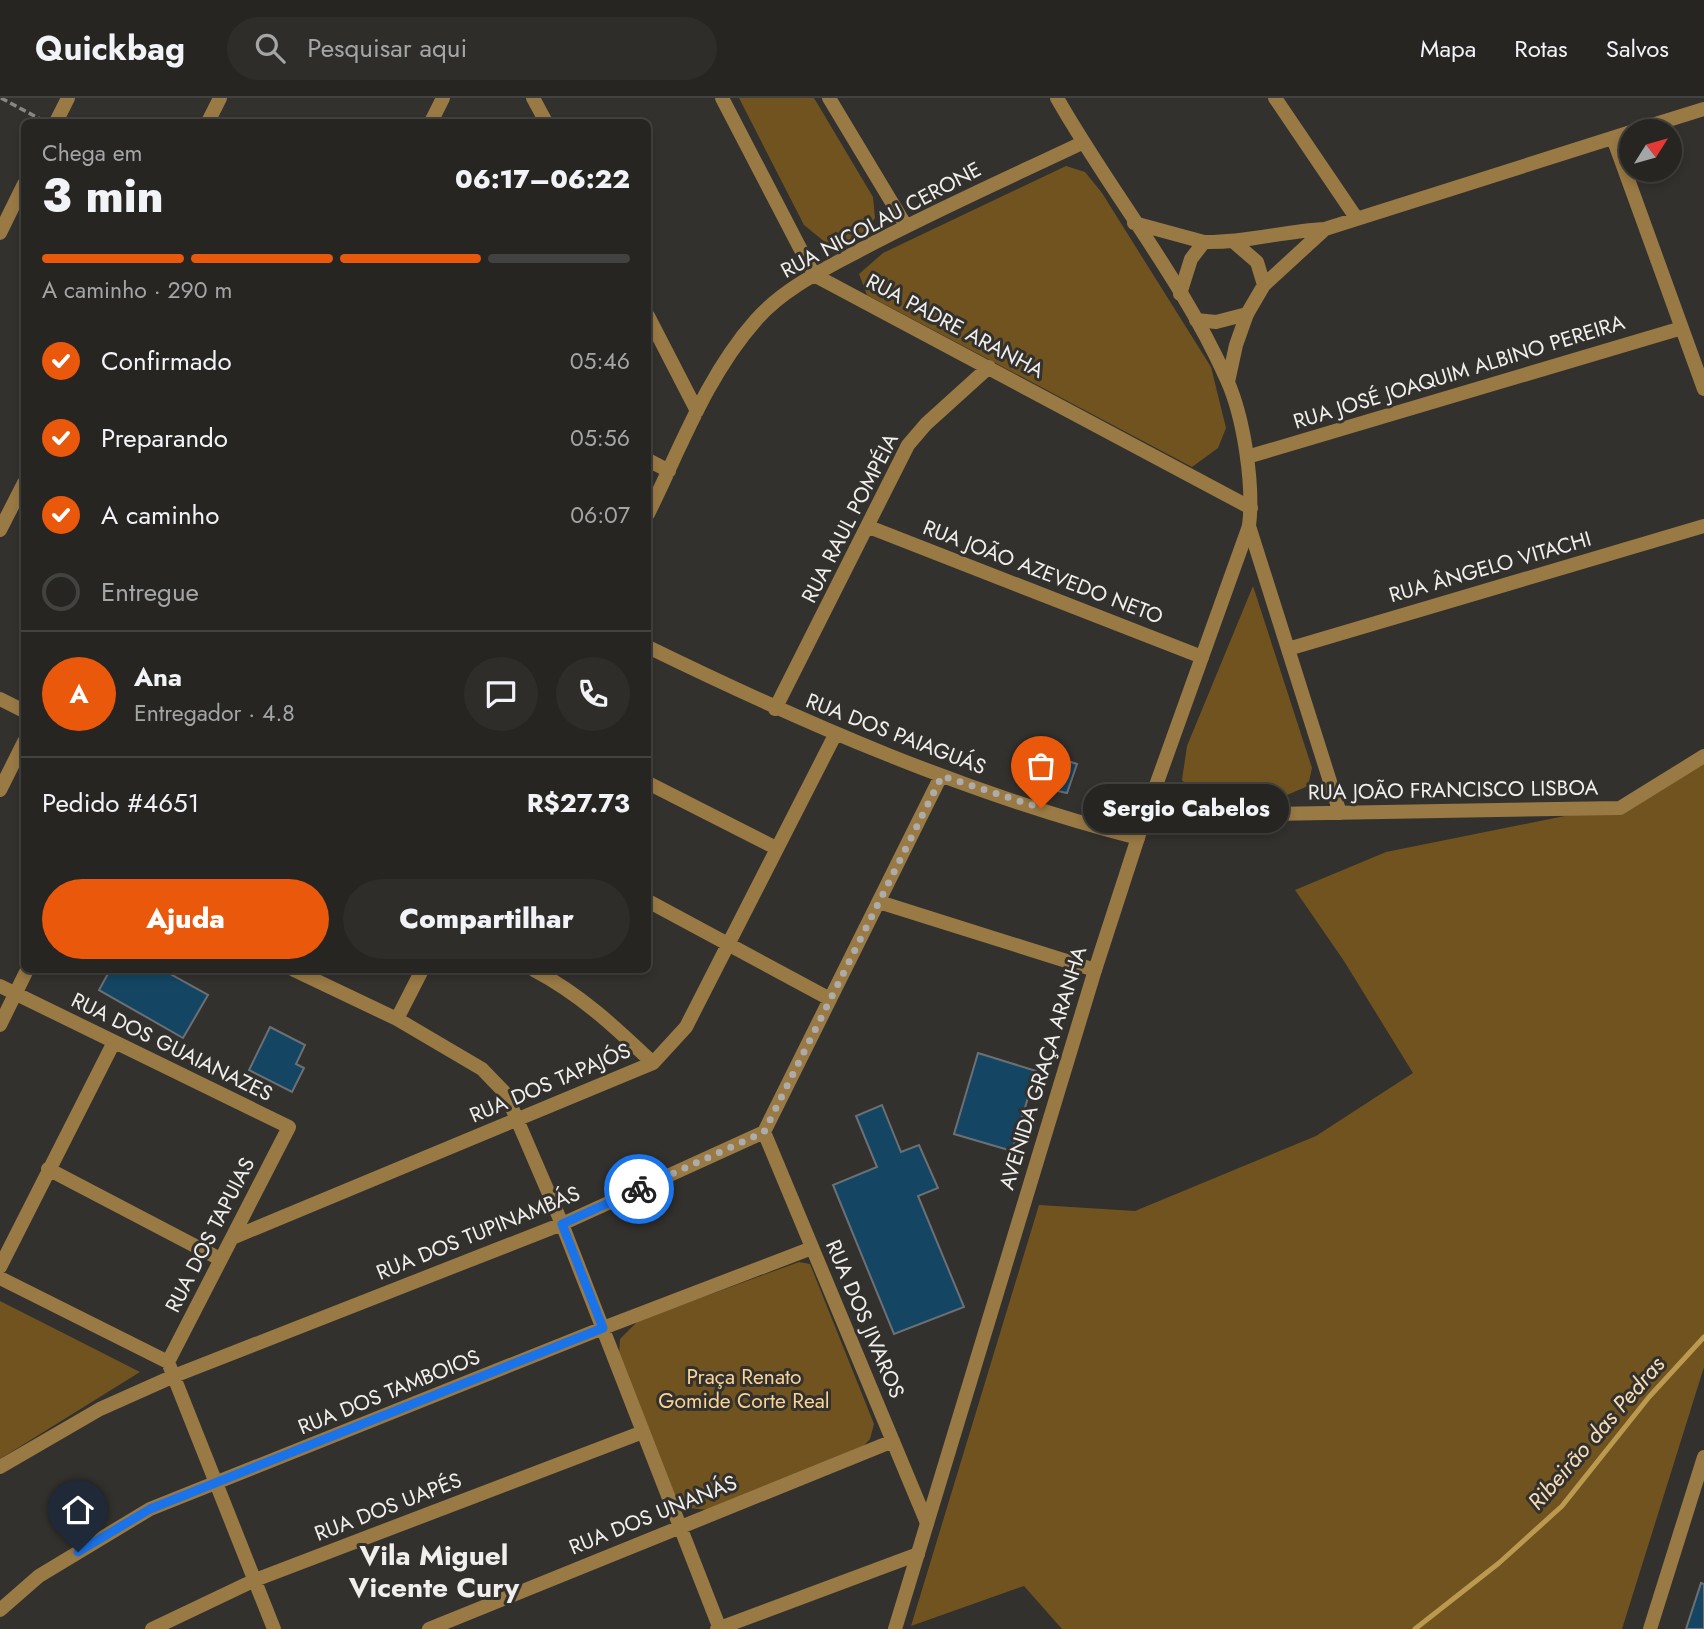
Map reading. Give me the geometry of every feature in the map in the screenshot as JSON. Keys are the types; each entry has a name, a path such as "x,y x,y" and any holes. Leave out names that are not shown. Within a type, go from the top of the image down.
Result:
{"street":[{"path":"58,119 68,98"},
{"path":"209,119 219,98"},
{"path":"432,119 443,98"},
{"path":"533,98 544,119"},
{"path":"722,98 814,275"},
{"path":"829,98 906,226"},
{"path":"1057,98 1082,143 1196,320 1228,382 1248,457 1251,508 1249,526 1340,813"},
{"path":"1275,98 1357,219"},
{"path":"1673,119 1704,109"},
{"path":"1134,223 1204,242 1235,243 1300,230 1325,229 1619,136"},
{"path":"1613,138 1704,389"},
{"name":"RUA NICOLAU CERONE","path":"651,508 697,411 731,352 757,318 787,292 906,226 1082,143"},
{"path":"0,233 21,190"},
{"path":"1228,382 1236,345 1247,314 1264,285 1325,229"},
{"path":"1180,294 1191,259 1204,242"},
{"path":"1235,243 1256,262 1264,285"},
{"name":"RUA PADRE ARANHA","path":"814,275 1251,508"},
{"path":"1196,320 1216,322 1247,314"},
{"path":"651,322 697,411"},
{"name":"RUA JOSÉ JOAQUIM ALBINO PEREIRA","path":"1248,457 1682,328"},
{"name":"RUA RAUL POMPÉIA","path":"775,709 908,445 926,424 989,367"},
{"path":"651,462 669,471"},
{"path":"0,530 21,489"},
{"name":"AVENIDA GRAÇA ARANHA","path":"895,1629 1095,970 1145,816 1249,526"},
{"name":"RUA JOÃO AZEVEDO NETO","path":"869,527 1202,657"},
{"name":"RUA ÂNGELO VITACHI","path":"1288,649 1704,527"},
{"name":"RUA DOS PAIAGUÁS","path":"651,648 835,735 942,776 1138,838"},
{"path":"0,699 21,710"},
{"name":"RUA DOS TAPAJÓS","path":"232,1237 653,1063 686,1027 835,735"},
{"path":"0,790 21,748"},
{"name":"RUA JOÃO FRANCISCO LISBOA","path":"1145,816 1620,808 1704,756"},
{"path":"764,1132 828,998 942,776"},
{"path":"651,785 776,848"},
{"path":"879,902 1095,970"},
{"path":"651,903 828,998"},
{"path":"0,1025 26,973"},
{"path":"300,973 397,1019 482,1069 506,1094 520,1120 562,1224 719,1629 918,1554"},
{"path":"397,1019 420,973"},
{"path":"540,973 567,987 597,1010 653,1063"},
{"name":"RUA DOS GUAIANAZES","path":"0,986 289,1127"},
{"path":"0,1267 114,1042"},
{"name":"RUA DOS TAPUIAS","path":"171,1369 220,1259 289,1127"},
{"name":"RUA DOS JIVAROS","path":"764,1132 928,1523"},
{"name":"RUA DOS TUPINAMBÁS","path":"0,1467 171,1369 562,1224 764,1132"},
{"path":"48,1169 220,1259"},
{"name":"RUA DOS TAMBOIOS","path":"0,1610 39,1576 139,1515 603,1328 812,1248"},
{"path":"0,1279 171,1369 274,1629"},
{"name":"RUA DOS UAPÉS","path":"152,1629 255,1580 643,1432"},
{"name":"RUA DOS UNANÁS","path":"429,1629 893,1441"},
{"path":"1650,1629 1704,1457"}],"path":[{"path":"1,98 42,119"}],"green space":[{"path":"739,98 814,98 873,197 875,218 862,237 831,247 804,225"},
{"path":"1066,166 1085,172 1102,193 1211,367 1226,428 1218,448 1192,467 867,295 859,274 883,253"},
{"path":"1253,586 1312,768 1308,786 1287,795 1195,795 1182,780 1187,746"},
{"path":"1704,756 1704,1367 1622,1629 1062,1629 1024,1586 911,1626 1039,1205 1135,1211 1316,1136 1413,1073 1344,961 1295,890 1386,852 1634,802"},
{"name":"Praça Renato Gomide Corte Real","path":"799,1262 810,1264 874,1424 870,1439 858,1452 709,1510 688,1508 674,1495 619,1355 620,1339 638,1321"},
{"path":"0,1301 140,1372 0,1459"}],"building":[{"path":"1058,758 1077,764 1067,793 1049,789"},
{"path":"108,973 168,973 208,995 183,1038 99,990"},
{"path":"270,1027 305,1045 296,1064 304,1068 292,1092 249,1070"},
{"path":"978,1053 1036,1071 1012,1151 954,1134"},
{"path":"882,1105 901,1152 919,1145 938,1188 918,1196 964,1307 894,1334 833,1185 877,1167 856,1116"},
{"path":"1701,1583 1704,1584 1704,1629 1686,1629"}],"waterway":[{"name":"Ribeirão das Pedras","path":"1415,1629 1499,1563 1562,1506 1649,1397 1704,1337"}],"way so far":[{"path":"639,1189 764,1132 828,998 942,776 1041,808"}],"place":[{"name":"Sergio Cabelos","path":"1041,808"}],"district":[{"name":"Vila Miguel Vicente Cury","path":"434,1571"}],"route":[{"path":"78,1552 150,1509 217,1485 603,1328 562,1224 639,1189"}]}
